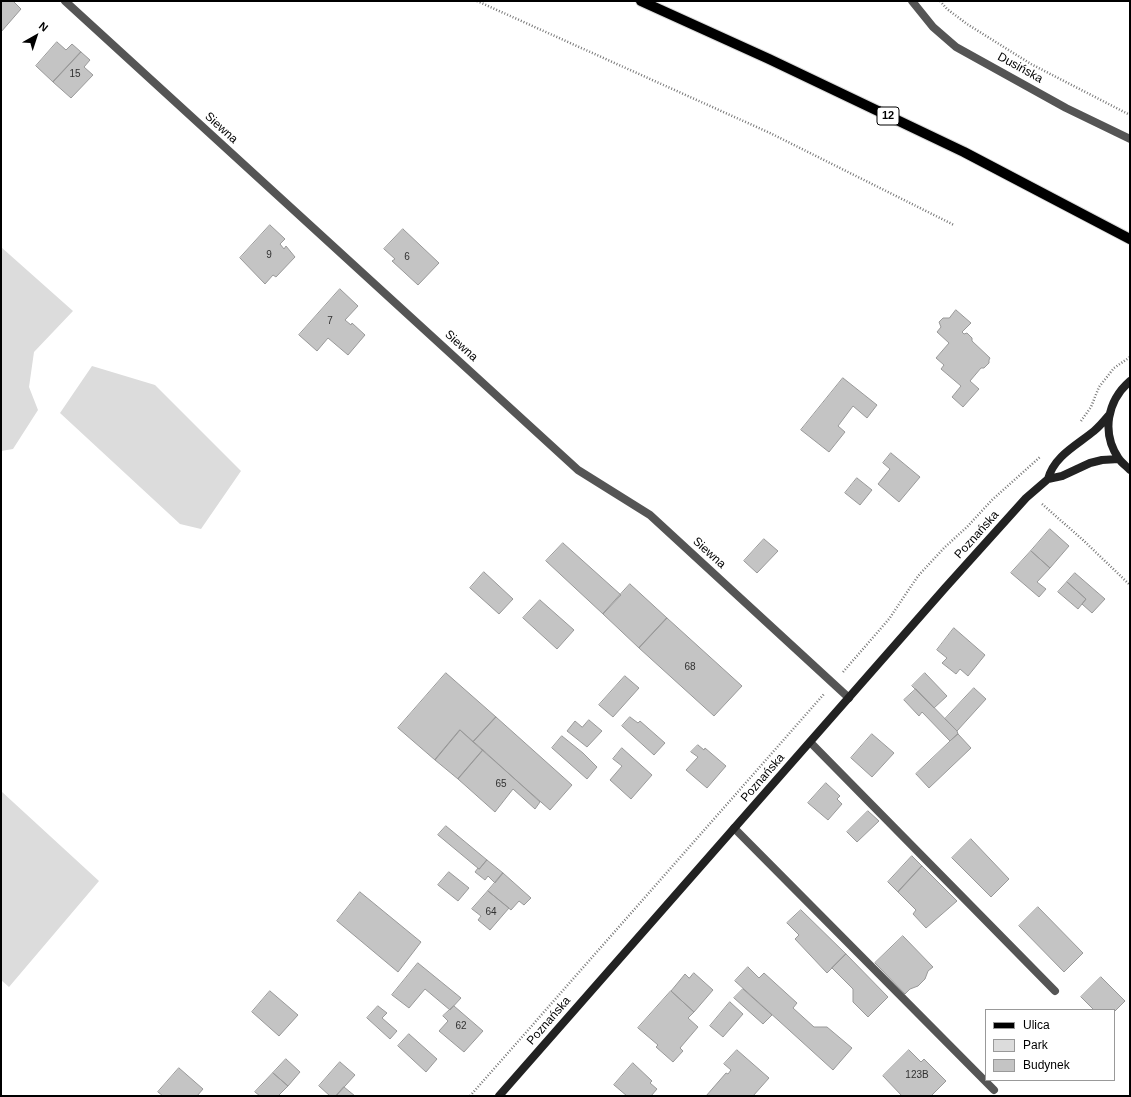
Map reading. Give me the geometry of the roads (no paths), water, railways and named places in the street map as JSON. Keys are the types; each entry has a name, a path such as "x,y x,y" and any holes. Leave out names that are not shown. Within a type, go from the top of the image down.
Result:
{"main road":[{"name":"12","path":"641,1 769,59 964,152 1130,239"}],"street":[{"name":"Siewna","path":"64,1 578,470 650,515 849,698"},
{"name":"Dusińska","path":"912,1 933,27 956,47 1066,108 1130,139"},
{"path":"1130,381 1122,388 1113,401 1109,415 1108,431 1112,446 1119,459 1130,470"},
{"name":"Poznańska","path":"1048,479 1055,463 1072,447 1099,426 1109,415"},
{"name":"Poznańska","path":"499,1096 945,588 1031,494 1048,479 1062,476 1090,463 1102,460 1119,459"},
{"path":"810,742 1055,991"},
{"path":"734,828 985,1081"},
{"path":"985,1081 994,1090"}]}
